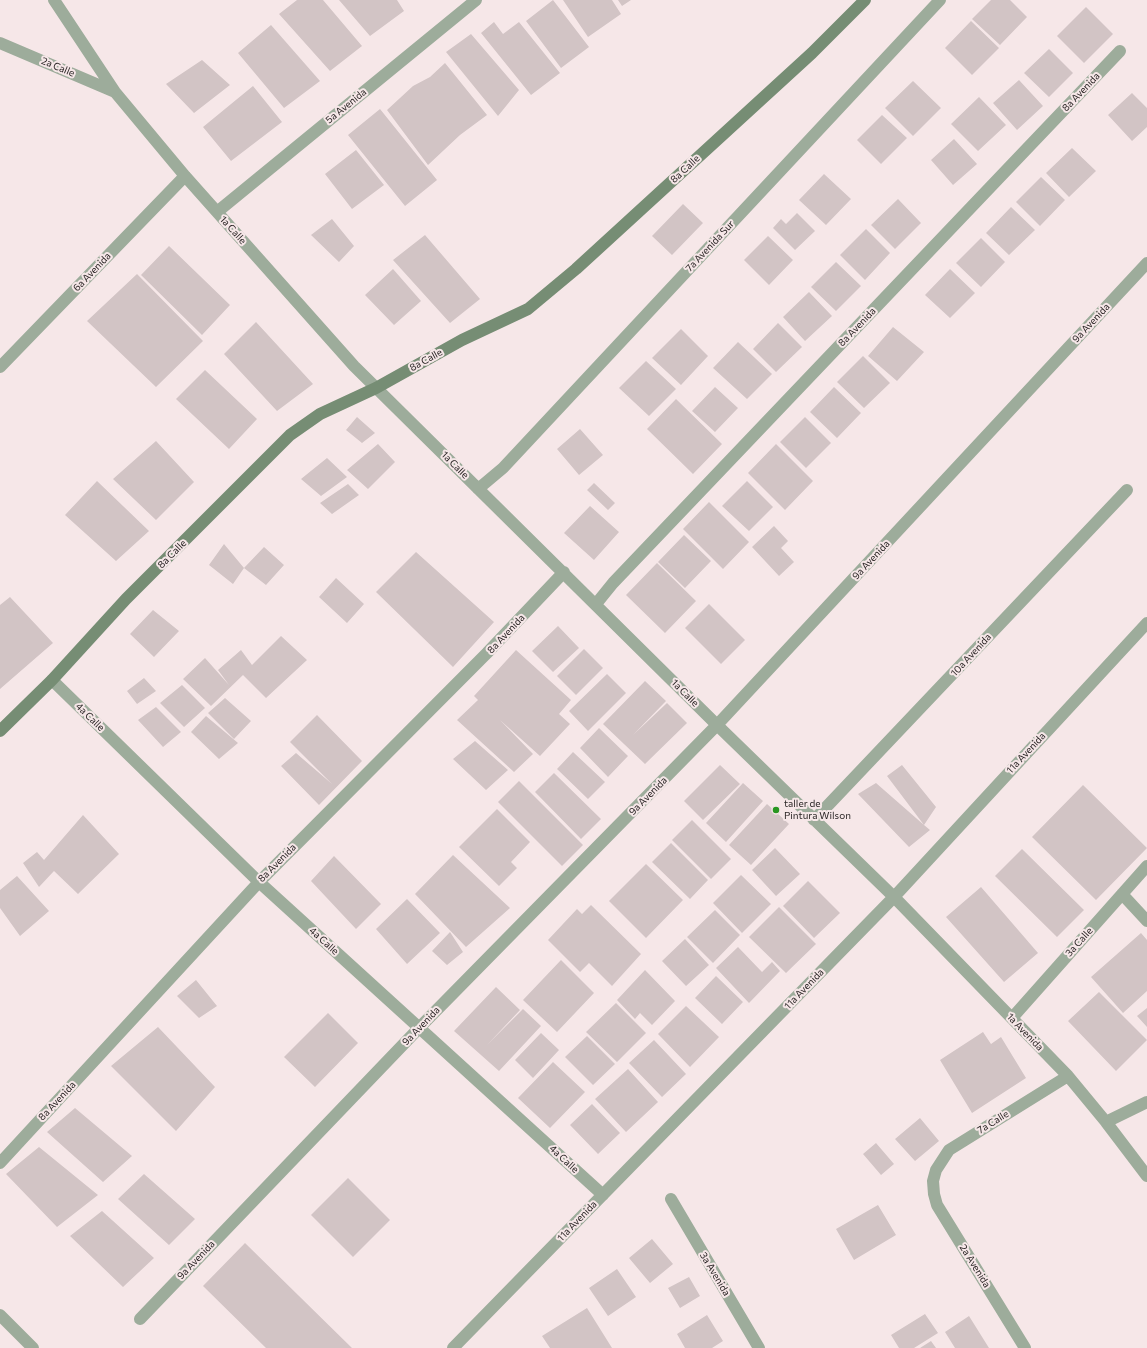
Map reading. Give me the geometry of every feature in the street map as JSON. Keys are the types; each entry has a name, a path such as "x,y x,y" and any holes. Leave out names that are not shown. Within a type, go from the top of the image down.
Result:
{"street":[{"name":"5a Avenida","path":"217,212 476,0"},
{"name":"8a Calle","path":"0,731 52,680 126,599 290,435 320,414 376,388 462,340 528,308 576,270 812,53 865,0"},
{"name":"7a Avenida Sur","path":"478,489 508,462 940,0"},
{"name":"1a Calle","path":"59,2 116,92 185,176 354,366 564,572 718,726 894,897"},
{"name":"2a Calle","path":"0,43 116,92"},
{"name":"8a Avenida","path":"596,604 613,583 1120,51"},
{"name":"6a Avenida","path":"0,368 185,176"},
{"name":"9a Avenida","path":"140,1319 420,1027 718,726 1147,263"},
{"name":"10a Avenida","path":"814,820 1127,490"},
{"name":"8a Avenida","path":"0,1163 259,882 487,653 564,572"},
{"name":"11a Avenida","path":"453,1348 894,897 1147,623"},
{"name":"4a Calle","path":"52,680 259,882 603,1195"},
{"name":"3a Calle","path":"1012,1018 1147,866"},
{"path":"1122,894 1147,921"},
{"name":"1a Avenida","path":"894,897 1068,1076 1106,1122 1147,1176"},
{"name":"7a Calle","path":"933,1182 936,1170 949,1150 1068,1076"},
{"path":"1106,1122 1147,1102"},
{"name":"2a Avenida","path":"933,1182 937,1205 1026,1348"},
{"name":"3a Avenida","path":"671,1199 759,1348"},
{"path":"0,1315 33,1348"}],"building":[{"path":"297,0 323,0 362,46 330,71 279,14"},
{"path":"339,0 397,0 404,11 370,36"},
{"path":"553,0 589,47 561,68 526,21"},
{"path":"563,0 612,0 621,14 588,37"},
{"path":"618,0 631,0 622,6"},
{"path":"991,0 1010,0 1027,17 1000,45 972,19"},
{"path":"1086,7 1113,34 1084,63 1057,36"},
{"path":"971,21 999,48 972,75 945,48"},
{"path":"494,22 503,34 519,22 560,73 531,95 481,33"},
{"path":"271,25 320,81 284,108 238,53"},
{"path":"471,34 519,90 498,116 446,52"},
{"path":"1049,49 1073,73 1049,97 1024,73"},
{"path":"202,60 230,85 194,113 166,84"},
{"path":"445,63 487,115 460,135 428,165 387,110 413,86 430,77"},
{"path":"1019,80 1043,106 1017,130 993,103"},
{"path":"913,81 941,108 913,136 885,108"},
{"path":"253,86 282,122 231,161 203,127"},
{"path":"1132,93 1147,108 1147,127 1132,141 1108,115"},
{"path":"979,97 1006,125 978,151 951,124"},
{"path":"380,109 437,180 405,206 348,135"},
{"path":"882,115 907,138 881,164 857,140"},
{"path":"954,139 977,164 953,185 931,160"},
{"path":"1072,148 1096,171 1069,197 1046,173"},
{"path":"356,150 384,185 352,209 325,174"},
{"path":"824,174 851,199 826,225 799,200"},
{"path":"1041,177 1065,200 1040,226 1016,202"},
{"path":"898,199 921,223 895,249 871,225"},
{"path":"683,204 703,223 672,255 652,236"},
{"path":"1011,207 1035,230 1009,255 986,233"},
{"path":"797,213 815,231 795,250 773,228 781,219 786,224"},
{"path":"332,219 354,246 339,262 311,235"},
{"path":"866,229 890,253 865,280 840,255"},
{"path":"425,235 480,299 450,323 393,260"},
{"path":"768,236 793,260 769,285 744,260"},
{"path":"981,238 1005,262 981,287 956,263"},
{"path":"169,246 230,305 202,335 141,275"},
{"path":"836,262 861,286 836,311 811,287"},
{"path":"393,269 421,301 394,325 365,295"},
{"path":"950,269 975,293 950,318 925,295"},
{"path":"137,274 203,341 156,387 87,321"},
{"path":"809,292 832,316 805,341 783,317"},
{"path":"256,322 313,384 277,411 224,354"},
{"path":"778,323 802,347 776,372 753,349"},
{"path":"893,327 924,352 897,381 868,356"},
{"path":"681,329 708,356 681,385 652,358"},
{"path":"738,342 772,374 747,399 713,368"},
{"path":"863,356 890,383 864,408 837,382"},
{"path":"646,361 676,389 649,416 619,388"},
{"path":"205,370 257,419 229,449 176,399"},
{"path":"715,387 738,408 715,432 692,411"},
{"path":"834,387 861,413 837,438 810,412"},
{"path":"676,399 722,444 693,474 647,429"},
{"path":"357,417 375,433 362,443 346,430"},
{"path":"805,417 831,443 806,468 780,442"},
{"path":"580,429 603,455 579,475 557,449"},
{"path":"156,441 194,482 156,520 113,479"},
{"path":"378,444 395,462 368,489 347,470"},
{"path":"776,444 813,481 785,510 748,473"},
{"path":"327,458 347,477 321,496 301,479"},
{"path":"97,481 149,531 116,561 65,515"},
{"path":"747,481 773,507 749,531 722,506"},
{"path":"594,483 615,503 608,510 587,490"},
{"path":"348,484 359,495 332,514 320,503"},
{"path":"709,502 749,542 723,569 683,529"},
{"path":"590,506 619,532 594,560 564,533"},
{"path":"774,526 788,541 781,548 794,562 779,576 752,547"},
{"path":"684,535 711,561 685,588 658,562"},
{"path":"224,544 244,568 233,584 209,565"},
{"path":"264,547 284,565 266,585 244,568"},
{"path":"416,552 494,622 453,667 376,592"},
{"path":"657,563 696,601 665,633 626,595"},
{"path":"336,578 364,604 347,623 319,597"},
{"path":"10,597 53,643 0,689 0,605"},
{"path":"709,604 745,640 721,664 685,628"},
{"path":"153,610 179,631 154,657 130,634"},
{"path":"558,626 579,648 553,672 532,651"},
{"path":"281,636 307,660 266,698 243,675 211,706 183,679 205,658 229,685 218,670 241,650 252,665"},
{"path":"584,649 603,668 576,695 557,676"},
{"path":"516,650 571,700 559,714 570,724 540,756 500,720 533,754 514,772 457,720 478,700 474,696"},
{"path":"607,674 626,693 588,731 569,711"},
{"path":"144,678 156,691 137,704 127,691"},
{"path":"645,681 666,701 633,735 667,703 687,723 645,764 603,724"},
{"path":"182,685 205,708 184,727 160,703"},
{"path":"225,698 251,721 234,739 208,713"},
{"path":"156,707 181,732 163,747 138,720"},
{"path":"317,715 362,761 319,805 281,766 296,753 332,784 290,742"},
{"path":"206,716 238,743 219,759 191,732"},
{"path":"599,728 628,756 608,777 580,748"},
{"path":"475,741 508,770 486,790 453,759"},
{"path":"573,752 605,782 588,799 557,769"},
{"path":"720,765 740,784 703,820 684,801"},
{"path":"902,765 936,807 924,825 887,776"},
{"path":"554,773 601,819 581,839 535,792"},
{"path":"519,781 583,845 562,866 498,802"},
{"path":"743,783 763,801 726,842 706,823"},
{"path":"876,783 930,830 909,847 858,794"},
{"path":"1083,785 1147,848 1096,900 1032,837"},
{"path":"767,804 789,824 751,865 729,845"},
{"path":"497,809 530,842 511,862 517,868 499,886 459,847"},
{"path":"83,815 119,854 78,894 54,871 39,887 23,863 37,852 44,860"},
{"path":"692,820 731,859 711,879 672,840"},
{"path":"671,843 708,880 690,899 652,862"},
{"path":"775,848 800,874 776,896 752,870"},
{"path":"1022,849 1084,910 1057,937 995,876"},
{"path":"453,855 510,908 466,947 415,894"},
{"path":"334,856 381,904 356,929 311,881"},
{"path":"646,864 683,900 646,938 609,901"},
{"path":"741,875 771,904 742,933 713,903"},
{"path":"17,876 49,911 20,936 0,908 0,890"},
{"path":"808,881 840,913 814,938 783,906"},
{"path":"981,887 1038,953 1004,982 946,917"},
{"path":"407,899 440,933 407,964 376,929"},
{"path":"591,905 641,954 612,986 589,963 580,972 548,940 577,909 582,914"},
{"path":"779,907 816,944 786,973 749,937"},
{"path":"715,910 740,935 713,963 687,937"},
{"path":"450,932 463,952 447,965 432,951"},
{"path":"1141,933 1147,940 1147,991 1123,1013 1091,977"},
{"path":"685,939 709,965 686,986 662,961"},
{"path":"738,947 762,972 772,962 780,971 749,1003 716,968"},
{"path":"561,960 594,993 557,1032 523,1000"},
{"path":"645,970 675,1001 652,1025 640,1013 635,1019 617,1000"},
{"path":"716,976 743,1002 722,1024 695,998"},
{"path":"196,980 217,1006 199,1018 177,996"},
{"path":"496,987 520,1010 487,1045 523,1009 541,1026 499,1071 454,1031"},
{"path":"1099,992 1147,1040 1116,1071 1068,1021"},
{"path":"616,1003 646,1033 617,1062 586,1032"},
{"path":"686,1006 719,1037 690,1067 658,1034"},
{"path":"1147,1008 1147,1027 1137,1016"},
{"path":"328,1013 358,1043 315,1087 284,1057"},
{"path":"158,1027 215,1087 176,1131 111,1066"},
{"path":"983,1032 991,1044 1001,1037 1026,1078 972,1113 940,1060"},
{"path":"541,1033 559,1050 533,1078 515,1060"},
{"path":"587,1036 615,1064 593,1085 565,1057"},
{"path":"654,1040 686,1074 662,1097 629,1063"},
{"path":"553,1062 585,1092 550,1128 518,1098"},
{"path":"628,1069 658,1102 626,1132 595,1099"},
{"path":"592,1104 620,1133 598,1154 570,1125"},
{"path":"75,1108 132,1156 103,1182 47,1132"},
{"path":"920,1118 939,1141 915,1161 895,1139"},
{"path":"876,1143 894,1164 881,1175 863,1154"},
{"path":"39,1147 98,1195 57,1227 6,1174"},
{"path":"144,1174 195,1219 169,1245 118,1199"},
{"path":"348,1178 390,1220 353,1257 311,1215"},
{"path":"878,1205 896,1235 854,1260 836,1229"},
{"path":"102,1211 154,1258 123,1287 70,1236"},
{"path":"652,1239 673,1264 650,1283 629,1258"},
{"path":"245,1243 352,1348 266,1348 203,1286"},
{"path":"617,1269 636,1297 608,1316 589,1288"},
{"path":"689,1277 700,1296 680,1308 668,1288"},
{"path":"587,1308 612,1348 550,1348 542,1336"},
{"path":"925,1314 938,1333 914,1348 899,1348 891,1335"},
{"path":"707,1315 723,1341 712,1348 685,1348 677,1334"},
{"path":"969,1316 989,1348 955,1348 945,1332"},
{"path":"931,1341 936,1348 920,1348"}],"place":[{"name":"taller de Pintura Wilson","path":"776,810"}]}
